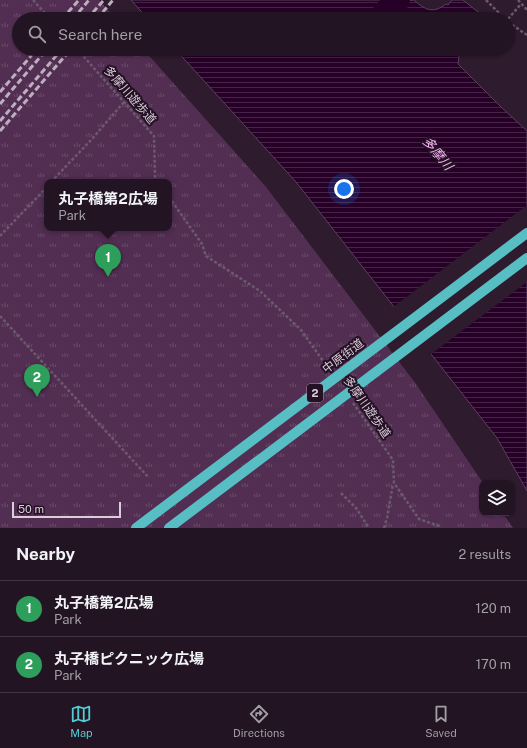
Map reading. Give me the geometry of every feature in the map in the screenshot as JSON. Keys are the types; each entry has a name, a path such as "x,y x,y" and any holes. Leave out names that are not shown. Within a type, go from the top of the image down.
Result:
{"main road":[{"name":"中原街道","path":"136,528 527,233"},
{"name":"2","path":"169,528 527,258"}],"path":[{"path":"33,0 44,12"},
{"path":"486,0 498,12"},
{"path":"518,0 527,10"},
{"path":"514,12 521,4"},
{"path":"515,26 527,35"},
{"name":"多摩川遊歩道","path":"83,56 154,136 156,179"},
{"path":"54,179 92,139 124,102"},
{"path":"0,236 44,190"},
{"name":"多摩川遊歩道","path":"172,201 202,244 206,256 260,291 300,330 330,371"},
{"path":"0,316 149,478"},
{"name":"多摩川遊歩道","path":"352,403 393,460 394,483 388,518 384,528"},
{"path":"394,483 419,519 439,526 439,528"},
{"path":"340,493 356,508 369,528"}],"green space":[{"path":"0,0 99,0 110,12 12,12 12,56 149,56 266,187 416,384 481,480 479,480 479,516 505,516 513,528 0,528"}],"water":[{"path":"131,0 394,0 395,2 414,0 429,10 433,10 446,4 448,5 452,0 463,0 478,12 142,12"},
{"name":"多摩川","path":"181,56 459,56 458,64 527,131 527,491 497,438 296,182"}],"pier":[{"path":"527,205 527,282 430,355 392,308"}],"waterway":[{"path":"387,12 397,0"}],"railway":[{"path":"68,12 79,0"},
{"path":"79,12 89,0"},
{"path":"93,12 104,0"},
{"path":"103,12 113,0"},
{"path":"0,92 31,56"},
{"path":"0,104 41,56"},
{"path":"0,121 56,56"},
{"path":"0,131 65,56"}],"place":[{"name":"丸子橋第2広場","path":"108,277"},
{"name":"丸子橋ピクニック広場","path":"37,397"}]}
